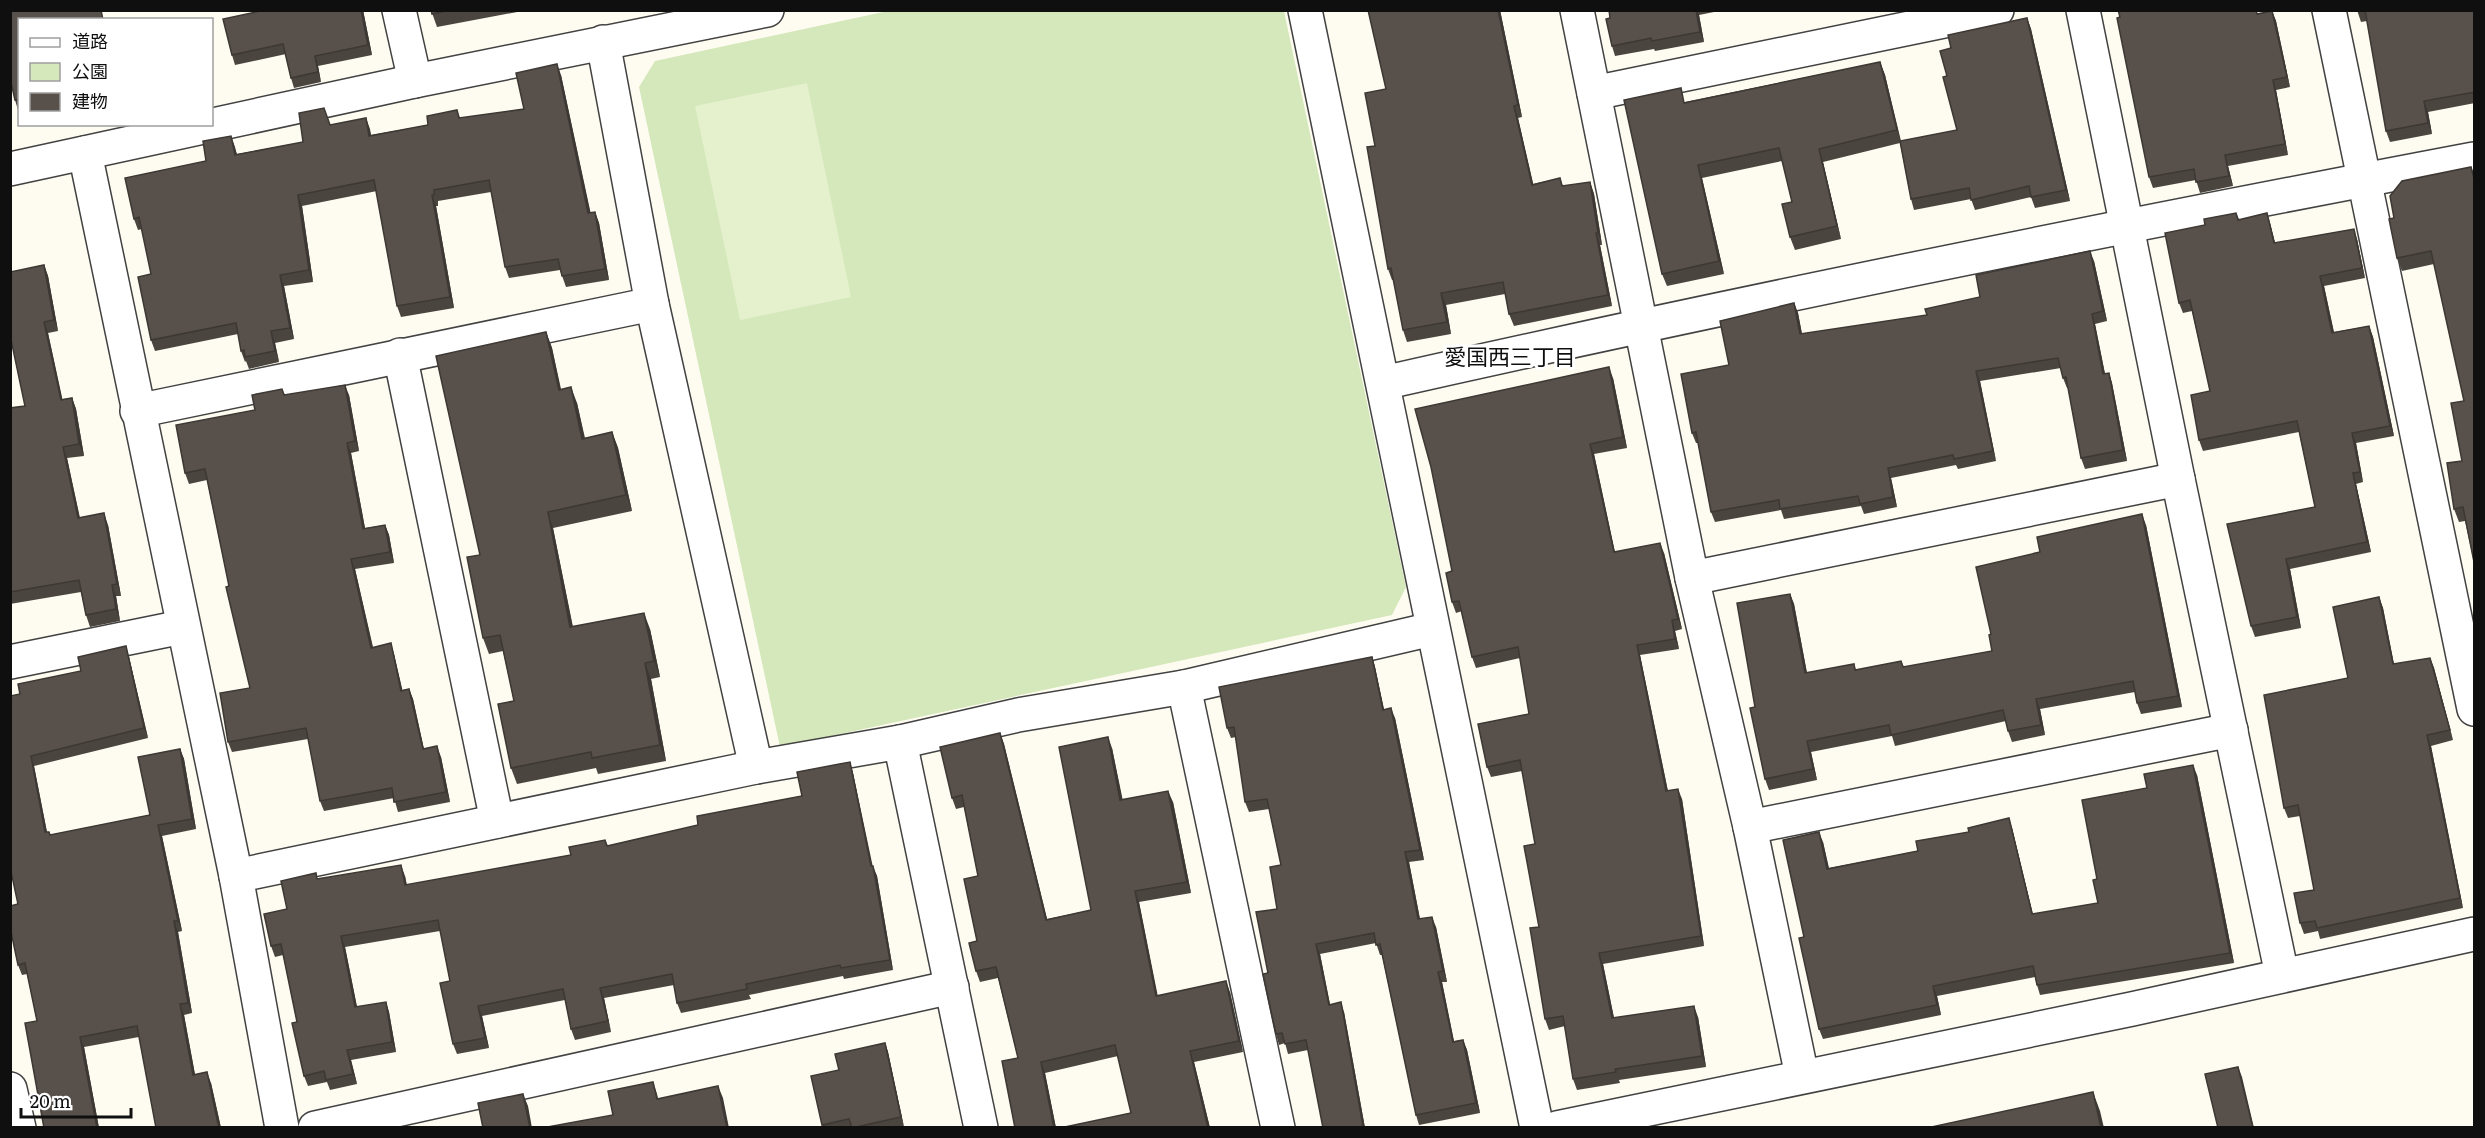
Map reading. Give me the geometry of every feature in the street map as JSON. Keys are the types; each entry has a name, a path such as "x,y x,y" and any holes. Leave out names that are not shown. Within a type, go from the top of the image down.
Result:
{"street":[{"path":"399,10 414,81"},
{"path":"213,125 414,81 767,10"},
{"path":"1305,10 1537,1128"},
{"path":"1577,10 1692,578 1750,827 1802,1076"},
{"path":"1594,93 1997,10"},
{"path":"2083,10 2178,479 2283,975"},
{"path":"2329,10 2475,709"},
{"path":"603,42 652,304 756,767"},
{"path":"10,170 208,126"},
{"path":"85,153 182,627 236,876 282,1128"},
{"path":"1383,383 1641,325 2127,226 2475,159"},
{"path":"137,411 652,304"},
{"path":"400,355 497,821"},
{"path":"1692,578 2178,479"},
{"path":"10,662 182,627"},
{"path":"236,876 756,767 900,742 1018,716 1185,687 1432,629"},
{"path":"1185,687 1278,1128"},
{"path":"1750,827 2231,730"},
{"path":"900,742 981,1128"},
{"path":"1557,1128 2132,1009 2475,934"},
{"path":"315,1128 952,987"},
{"path":"10,1089 19,1128"}],"green space":[{"path":"888,11 1284,11 1406,587 1392,615 780,747 639,87 655,61"},
{"path":"807,83 851,297 740,320 695,106"}],"building":[{"path":"10,10 101,10 103,18 18,18 18,99 15,100 10,78"},
{"path":"265,10 361,10 368,45 315,56 318,72 291,78 283,44 232,55 223,19"},
{"path":"431,10 450,10 432,14"},
{"path":"1368,10 1498,10 1518,105 1514,106 1532,185 1560,178 1562,186 1590,182 1598,233 1596,233 1608,295 1509,314 1503,282 1441,293 1447,322 1403,330 1391,268 1388,269 1367,147 1375,146 1365,93 1386,89"},
{"path":"1609,10 1696,10 1700,32 1612,46 1606,19 1610,18"},
{"path":"2118,10 2256,10 2257,14 2272,11 2287,77 2273,80 2285,144 2225,155 2229,176 2196,182 2194,169 2149,177 2117,18 2120,17"},
{"path":"2365,10 2475,10 2475,92 2424,101 2428,123 2386,131"},
{"path":"2027,18 2066,190 2031,197 2029,186 1971,200 1969,188 1911,199 1900,141 1957,130 1943,77 1947,76 1940,51 1951,48 1948,35"},
{"path":"1880,62 1897,130 1819,149 1837,226 1790,237 1782,204 1792,202 1779,148 1698,165 1719,261 1662,274 1624,100 1681,88 1684,103"},
{"path":"557,64 588,213 595,212 605,269 562,276 558,259 505,267 489,180 434,190 434,195 432,195 450,297 397,306 374,180 298,195 309,270 280,275 290,328 271,331 275,351 245,357 244,350 241,351 236,323 151,340 138,277 151,274 139,217 134,219 125,178 206,161 203,141 231,136 235,155 303,142 299,113 324,108 330,125 366,118 369,136 428,125 427,116 457,110 459,118 524,109 516,73"},
{"path":"2471,167 2475,182 2475,567 2463,507 2454,509 2447,463 2462,461 2451,403 2464,401 2431,251 2397,258 2389,219 2394,218 2390,196 2402,181"},
{"path":"2236,213 2238,220 2267,213 2274,243 2354,229 2362,268 2320,276 2332,333 2369,326 2390,426 2352,433 2360,472 2353,473 2367,542 2286,559 2297,617 2251,626 2227,524 2315,507 2297,421 2199,440 2191,395 2210,391 2190,300 2179,303 2165,233 2205,225 2204,219"},
{"path":"2090,251 2103,311 2092,314 2103,374 2109,373 2123,450 2081,458 2066,377 2063,378 2058,358 1976,371 1993,451 1954,459 1953,455 1888,468 1893,497 1860,504 1858,496 1780,509 1779,500 1711,512 1696,432 1692,433 1681,374 1729,365 1720,321 1794,303 1800,334 1927,315 1925,309 1980,297 1976,275"},
{"path":"44,265 54,320 44,322 61,400 72,398 79,444 63,447 78,518 104,513 117,584 112,585 116,609 86,615 79,580 10,592 10,408 25,406 10,335 10,272"},
{"path":"546,332 559,390 571,387 582,439 612,432 626,495 548,512 570,627 644,613 654,661 645,663 660,745 592,758 591,752 511,768 498,704 514,701 500,635 483,638 467,557 480,555 436,356"},
{"path":"1609,367 1623,437 1590,444 1614,552 1660,543 1678,619 1672,620 1675,639 1637,645 1666,791 1678,789 1701,936 1599,953 1612,1018 1694,1006 1702,1056 1615,1069 1616,1072 1573,1079 1563,1016 1545,1019 1530,928 1539,927 1524,846 1535,844 1520,760 1487,767 1478,724 1529,714 1518,647 1472,657 1459,601 1452,602 1446,573 1452,571 1431,467 1415,409"},
{"path":"345,385 355,441 347,443 363,529 385,525 390,552 351,559 371,648 391,643 401,691 409,689 423,749 437,746 446,792 394,802 392,788 320,801 306,728 228,742 220,693 250,688 226,587 229,586 205,469 185,473 176,425 255,410 252,395 282,389 284,395"},
{"path":"2142,514 2178,696 2137,703 2133,681 2036,699 2041,725 2008,731 2003,710 1891,735 1889,725 1807,741 1813,769 1765,779 1750,708 1755,707 1737,603 1790,594 1805,673 1854,664 1855,670 1901,661 1903,667 1992,651 1989,635 1991,634 1976,567 2040,552 2037,537"},
{"path":"2379,597 2393,664 2430,658 2450,730 2427,735 2460,898 2317,928 2315,921 2300,923 2294,893 2314,890 2298,805 2284,808 2264,695 2348,678 2333,607"},
{"path":"126,646 144,728 31,756 45,832 49,832 50,835 150,815 138,757 180,749 192,819 158,825 178,921 174,921 188,1003 180,1004 193,1075 207,1072 219,1128 156,1128 137,1026 80,1037 97,1128 44,1128 25,1023 37,1021 25,963 18,965 10,927 10,906 18,904 10,867 10,696 20,694 18,684 81,671 78,657"},
{"path":"1372,657 1383,710 1391,708 1420,850 1405,852 1418,919 1432,917 1443,971 1438,972 1453,1042 1463,1040 1476,1103 1416,1115 1380,944 1376,945 1374,933 1316,944 1329,1005 1341,1002 1363,1126 1323,1128 1306,1040 1285,1044 1282,1033 1276,1034 1263,974 1268,973 1256,912 1277,909 1270,867 1281,865 1267,799 1245,802 1234,727 1227,728 1219,687"},
{"path":"1000,733 1046,920 1091,910 1059,747 1108,737 1120,800 1168,791 1187,882 1135,891 1156,996 1226,981 1239,1041 1190,1051 1208,1128 1060,1128 1131,1113 1115,1045 1041,1062 1054,1128 1015,1128 1002,1061 1018,1058 996,967 976,971 969,943 977,941 964,879 978,876 962,795 952,798 940,747"},
{"path":"850,762 871,866 873,866 890,960 841,968 840,965 746,984 747,989 677,1003 672,974 600,988 608,1021 571,1029 563,989 478,1006 485,1038 453,1044 440,983 450,981 438,920 341,936 355,1007 386,1002 392,1042 347,1050 353,1074 326,1080 324,1071 304,1076 292,1023 297,1022 281,944 271,946 264,914 287,909 281,881 316,873 317,879 401,865 405,885 571,855 569,847 605,840 607,846 698,825 697,816 802,796 797,772"},
{"path":"2193,765 2230,953 2037,985 2033,966 1933,986 1937,1005 1819,1029 1799,938 1804,937 1783,840 1819,832 1827,869 1918,851 1916,841 1969,832 1968,828 2009,818 2032,914 2098,903 2093,880 2097,879 2082,800 2147,788 2144,774"},
{"path":"885,1043 901,1117 852,1128 849,1119 822,1125 811,1076 839,1070 835,1054"},
{"path":"2238,1067 2253,1128 2218,1128 2205,1074"},
{"path":"653,1082 657,1099 718,1086 727,1128 542,1128 613,1115 608,1091"},
{"path":"2093,1092 2101,1128 1927,1128"},
{"path":"523,1094 530,1128 483,1128 478,1103"}],"district":[{"name":"愛国西三丁目","path":"1510,355"}]}
